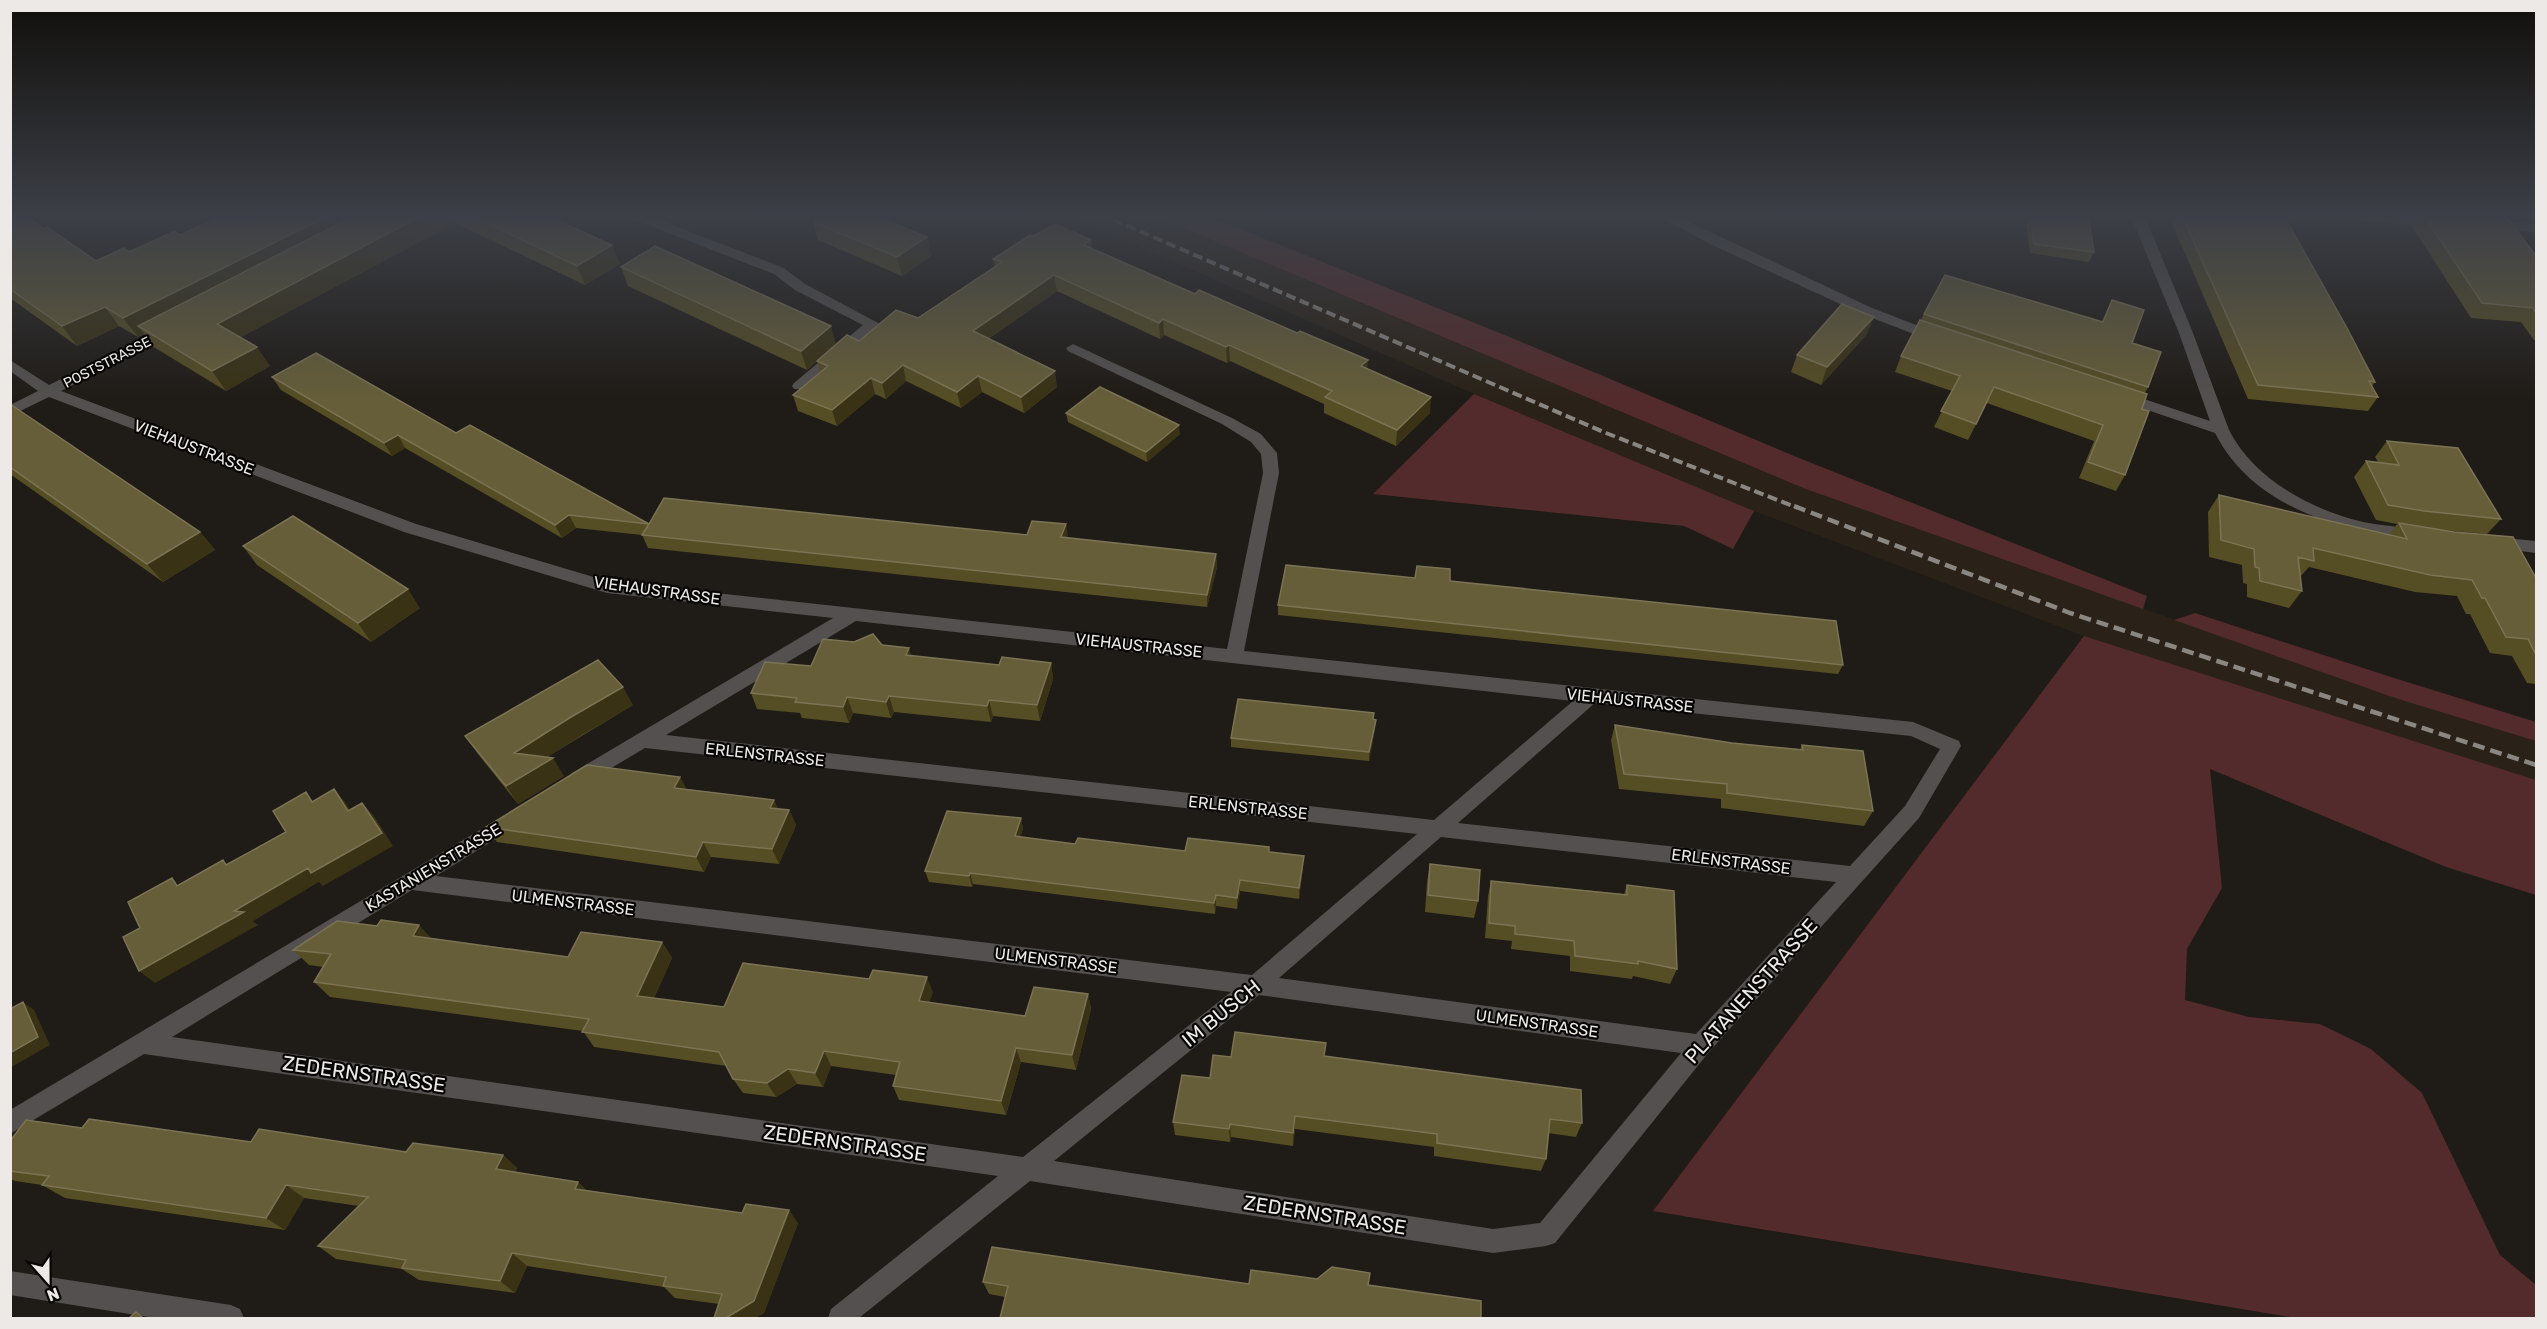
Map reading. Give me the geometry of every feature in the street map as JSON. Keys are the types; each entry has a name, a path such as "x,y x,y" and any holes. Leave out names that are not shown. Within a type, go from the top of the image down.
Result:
{"street":[{"path":"786,276 800,287 873,324 799,386"},
{"path":"1791,276 1867,311 1954,343"},
{"path":"2163,276 2221,430 2242,464 2290,500 2359,527 2431,537"},
{"name":"POSTSTRASSE","path":"10,411 185,322"},
{"path":"1074,348 1227,421 1256,438 1269,453 1271,474 1234,656"},
{"name":"VIEHAUSTRASSE","path":"10,364 49,392 410,528 607,587 1591,696 1913,729 1952,746"},
{"path":"2109,392 2221,430"},
{"path":"2478,542 2536,547"},
{"path":"561,789 856,613"},
{"name":"IM BUSCH","path":"840,1318 1256,985 1591,696"},
{"name":"ERLENSTRASSE","path":"642,740 1854,875"},
{"name":"PLATANENSTRASSE","path":"1546,1234 1701,1045 1912,812 1952,746"},
{"name":"KASTANIENSTRASSE","path":"10,1123 531,808"},
{"name":"ULMENSTRASSE","path":"409,882 1256,985 1701,1045"},
{"name":"ZEDERNSTRASSE","path":"142,1043 1028,1169 1493,1240 1546,1234"},
{"path":"10,1283 231,1318"}],"shaded area":[{"path":"1207,276 1298,276 1803,488 2398,699 2536,741 2536,780 2084,636 1754,511 1474,394"},
{"path":"1298,276 1358,276 1804,460 2147,596 2143,609 1803,488"},
{"path":"1474,394 1754,511 1733,549 1684,526 1373,494"},
{"path":"2195,613 2536,722 2536,741 2398,699 2174,620"},
{"path":"2084,636 2536,780 2536,895 2446,867 2210,769 2222,888 2187,949 2185,1000 2249,1017 2320,1024 2371,1049 2422,1093 2500,1255 2536,1285 2536,1318 2296,1318 1653,1211"}],"building":[{"path":"10,276 207,276 123,318 105,307 62,326 10,289"},
{"path":"236,276 308,276 217,324 257,347 212,371 138,326"},
{"path":"640,276 721,276 831,326 801,351"},
{"path":"981,276 1053,276 973,331 1055,371 1021,397 978,376 957,392 903,365 882,383 871,378 832,410 793,395 828,366 817,361 847,335 859,341 896,310 918,318"},
{"path":"1056,276 1154,276 1195,294 1199,290 1297,333 1300,331 1368,360 1361,366 1431,397 1397,430 1325,397 1332,391 1229,345 1226,347 1163,319 1159,323"},
{"path":"1944,276 2103,322 2112,300 2144,310 2132,343 2161,352 2148,387 1924,314"},
{"path":"2209,276 2318,276 2375,382 2369,381 2378,397 2258,385"},
{"path":"2464,276 2536,276 2536,313 2533,308 2482,303"},
{"path":"1842,304 1874,317 1827,367 1797,355"},
{"path":"1920,320 2147,394 2142,409 2149,411 2125,475 2088,462 2103,425 1994,387 1976,424 1941,411 1960,376 1901,356"},
{"path":"316,353 456,433 470,425 649,524 569,515 555,525 398,435 384,443 272,377"},
{"path":"1100,387 1179,425 1146,452 1066,413"},
{"path":"10,404 200,532 147,564 10,467"},
{"path":"2387,441 2458,448 2501,519 2388,505 2366,461 2399,465"},
{"path":"2219,495 2407,539 2399,523 2454,532 2513,537 2536,578 2536,655 2528,639 2506,637 2485,598 2482,598 2472,580 2430,575 2313,548 2314,561 2298,557 2302,591 2260,581 2259,568 2255,567 2254,549 2221,540"},
{"path":"664,498 1027,535 1032,521 1066,524 1061,537 1216,554 1207,595 642,535"},
{"path":"293,516 408,589 358,623 243,546"},
{"path":"1286,565 1415,578 1417,566 1450,569 1450,581 1836,621 1843,665 1278,605"},
{"path":"873,634 882,645 909,648 906,655 999,665 1002,657 1051,663 1037,705 989,700 987,706 889,696 886,702 847,697 843,707 795,702 797,698 751,693 765,662 811,666 823,639 854,642"},
{"path":"598,660 623,687 514,753 553,758 506,786 465,736"},
{"path":"1238,699 1374,713 1373,719 1376,720 1369,752 1231,738"},
{"path":"1615,725 1732,743 1803,750 1802,745 1863,751 1873,811 1727,793 1727,784 1624,774"},
{"path":"587,765 680,777 674,788 774,800 770,808 789,810 772,849 703,842 696,857 486,827"},
{"path":"334,789 348,811 362,803 382,833 311,873 308,868 234,911 244,912 139,971 123,937 140,928 128,902 172,878 177,886 223,860 226,865 286,832 273,811 306,792 312,802"},
{"path":"947,811 1021,818 1015,836 1075,844 1078,838 1185,851 1188,838 1269,847 1269,852 1304,856 1299,888 1240,880 1237,898 1216,895 1214,903 970,873 969,876 925,871"},
{"path":"1430,864 1480,870 1478,901 1428,895"},
{"path":"1491,881 1627,895 1627,885 1674,891 1677,969 1638,961 1638,964 1575,956 1574,941 1515,934 1515,926 1489,923"},
{"path":"381,920 419,925 413,936 568,957 581,932 662,942 637,996 724,1007 743,963 869,979 873,970 927,977 919,1001 1025,1016 1034,987 1088,994 1072,1055 1016,1048 1001,1101 893,1086 900,1062 824,1051 815,1073 788,1069 767,1083 733,1079 719,1052 582,1032 589,1019 314,982 331,954 293,950 337,921 377,926"},
{"path":"23,1002 38,1037 10,1053 10,1009"},
{"path":"1235,1032 1326,1043 1324,1056 1581,1090 1582,1123 1550,1119 1546,1159 1437,1143 1437,1134 1295,1116 1293,1133 1230,1124 1229,1129 1173,1122 1182,1075 1210,1078 1213,1055 1231,1057"},
{"path":"89,1119 251,1142 259,1129 406,1152 413,1143 503,1155 496,1169 578,1182 575,1189 742,1213 746,1204 789,1210 754,1301 726,1318 714,1318 722,1294 663,1286 666,1277 512,1253 500,1281 402,1268 406,1260 318,1246 368,1197 286,1185 266,1218 42,1185 49,1176 10,1171 10,1141 26,1120 82,1128"},
{"path":"992,1247 1249,1284 1251,1270 1317,1279 1332,1267 1370,1273 1368,1285 1481,1301 1481,1318 1000,1318 1008,1286 983,1282"},
{"path":"136,1312 143,1318 129,1318"}],"railway":[{"path":"1243,276 1606,433 1798,508"},
{"path":"1794,506 2070,613 2536,765"}]}
